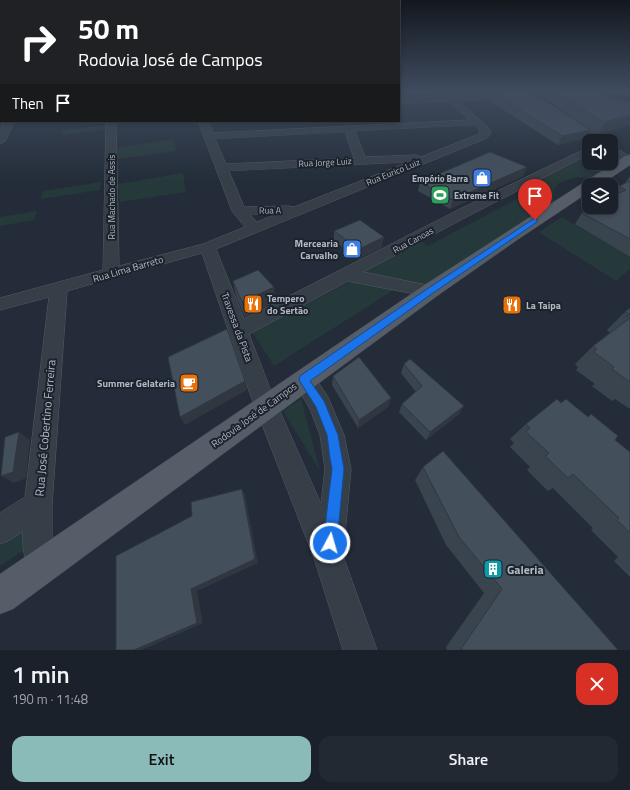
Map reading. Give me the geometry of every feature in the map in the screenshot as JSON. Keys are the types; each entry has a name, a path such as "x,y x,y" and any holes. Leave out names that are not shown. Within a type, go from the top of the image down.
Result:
{"main road":[{"name":"Rodovia José de Campos","path":"0,596 430,291 629,159"}],"street":[{"path":"571,121 589,134"},
{"path":"0,141 10,122"},
{"name":"Rua Machado de Assis","path":"111,122 111,272"},
{"path":"203,122 239,211 254,228"},
{"path":"209,136 477,122"},
{"name":"Rua Eurico Luiz","path":"254,228 483,136 486,133 485,129 477,122"},
{"path":"349,128 360,160"},
{"path":"618,153 629,159"},
{"name":"Rua Canoas","path":"238,331 467,211 582,154"},
{"name":"Rua Jorge Luiz","path":"222,168 360,160 429,158"},
{"name":"Rua A","path":"239,211 301,209"},
{"name":"Rua Lima Barreto","path":"0,304 58,289 111,272 208,247 254,228"},
{"name":"Travessa da Pista","path":"208,247 267,406 329,558 360,650"},
{"path":"347,275 430,291"},
{"name":"Rua José Cobertino Ferreira","path":"42,566 37,546 38,506 58,289"},
{"path":"304,380 320,404 332,435 338,469 329,558"},
{"path":"0,530 38,506"}],"shaded area":[{"path":"107,125 107,129 62,135 63,130"},
{"path":"173,139 176,151 118,159 117,148"},
{"path":"582,155 582,170 612,170 599,178 577,177 559,183 554,189 554,207 430,291 347,275 416,238 428,246 526,194 514,188"},
{"path":"618,155 628,160 618,166"},
{"path":"183,173 186,192 120,202 118,184"},
{"path":"101,182 100,190 41,199 43,191"},
{"path":"37,211 34,220 0,226 0,217"},
{"path":"562,217 630,257 630,269 616,281 539,232"},
{"path":"352,281 395,289 274,366 252,332"},
{"path":"301,399 320,471 283,411"},
{"path":"30,524 26,549 0,566 0,543"}],"building":[{"path":"538,121 577,121 590,130 562,136"},
{"path":"490,152 527,167 453,200 420,182"},
{"path":"630,181 630,239 584,214 618,214 618,194 626,190 619,186"},
{"path":"360,220 384,237 359,249 334,231"},
{"path":"258,270 274,287 242,302 233,281"},
{"path":"630,308 630,314 625,312"},
{"path":"630,318 630,382 612,369 614,367 594,352 597,349 593,346"},
{"path":"227,329 245,381 180,417 168,357"},
{"path":"359,357 391,398 359,420 333,376"},
{"path":"410,359 464,406 430,432 402,404 422,386 404,364"},
{"path":"557,399 561,403 566,399 588,417 591,414 618,436 615,440 630,452 630,533 617,520 619,518 573,474 568,478 545,456 549,453 526,432 530,428 526,424"},
{"path":"19,432 13,472 1,476 5,437"},
{"path":"443,451 618,650 461,650 502,589 459,537 423,467"},
{"path":"242,489 255,559 191,589 197,623 134,650 116,650 116,556 192,516 191,502"}],"place":[{"name":"Empório Barra","path":"482,178"},
{"name":"Extreme Fit","path":"440,195"},
{"name":"Mercearia Carvalho","path":"352,249"},
{"name":"Tempero do Sertão","path":"253,304"},
{"name":"La Taipa","path":"512,305"},
{"name":"Summer Gelateria","path":"189,383"},
{"name":"Galeria","path":"493,569"}],"route":[{"path":"330,543 338,469 332,435 320,404 304,380 430,291 535,220"}]}
